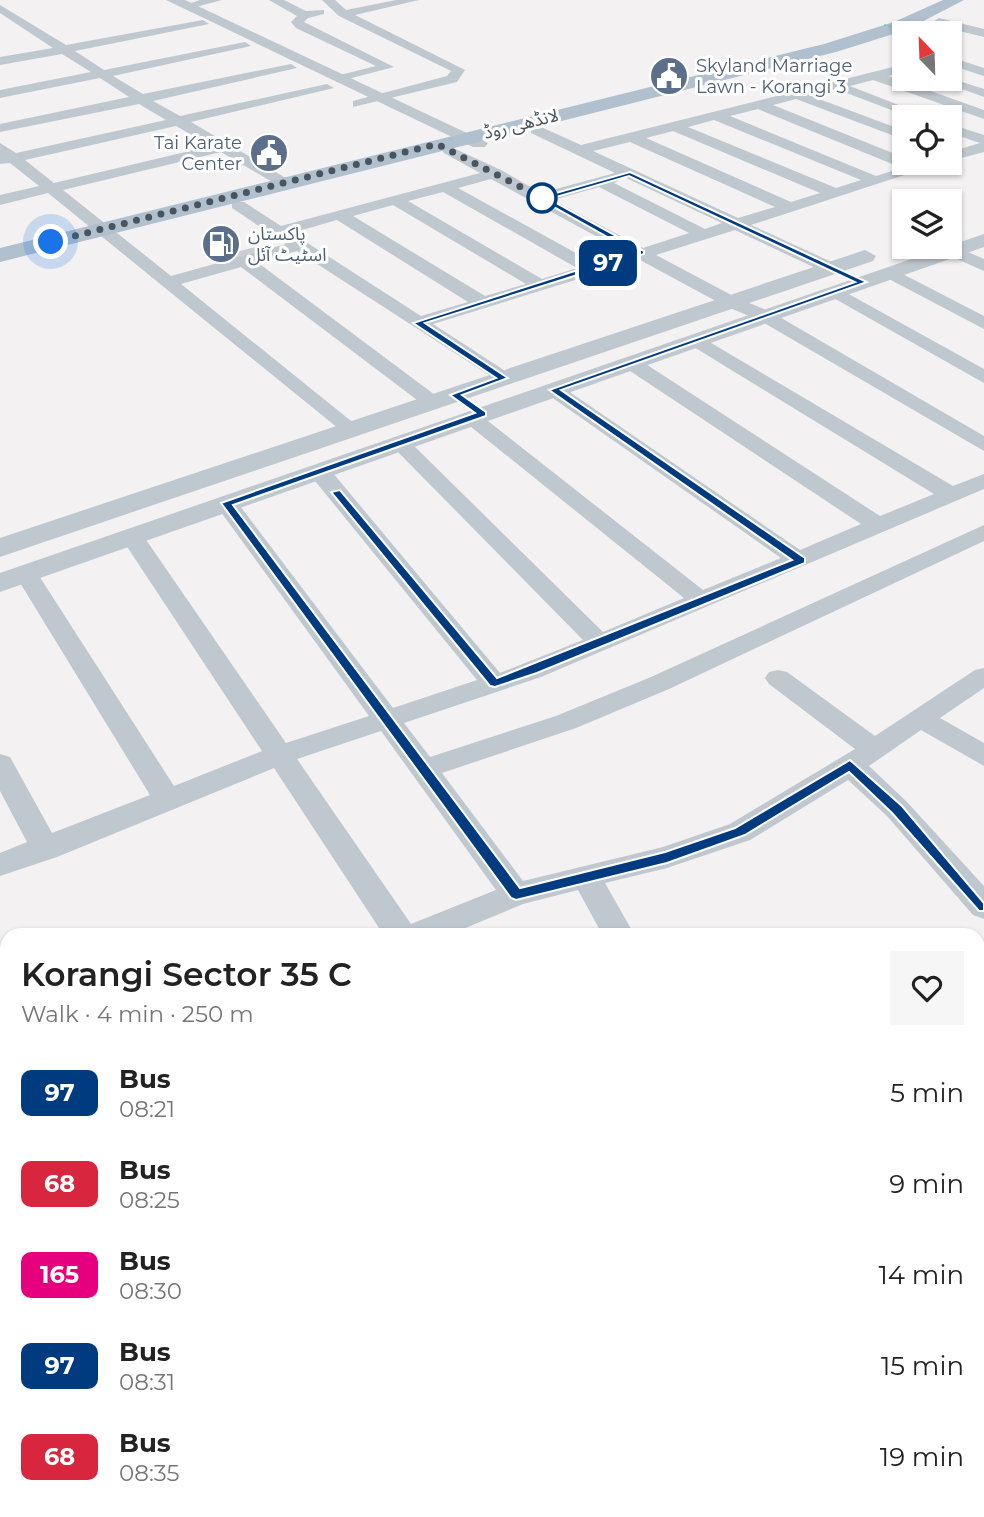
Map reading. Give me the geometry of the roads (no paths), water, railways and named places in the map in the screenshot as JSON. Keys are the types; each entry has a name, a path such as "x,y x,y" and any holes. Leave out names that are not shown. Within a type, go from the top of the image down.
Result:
{"main road":[{"name":"لانڈھی روڈ","path":"940,21 964,3"},
{"name":"لانڈھی روڈ","path":"0,265 286,184 473,140 830,48 964,3"},
{"name":"لانڈھی روڈ","path":"473,140 537,130 892,40"},
{"name":"لانڈھی روڈ","path":"0,255 238,205 443,147"}],"street":[{"path":"170,6 216,0"},
{"path":"275,0 304,15 413,0"},
{"path":"328,0 341,11 459,70 452,79 358,104"},
{"path":"170,6 291,68 382,97 473,140"},
{"path":"170,6 334,83 358,104 496,173 731,302 765,316 984,445"},
{"path":"0,8 33,36 63,49 139,98 286,184"},
{"path":"7,159 181,121 388,67 300,25 297,22 304,15"},
{"path":"0,61 203,24"},
{"path":"962,28 984,33"},
{"path":"33,36 67,30"},
{"path":"0,94 245,46"},
{"path":"962,61 984,72"},
{"path":"0,128 291,68"},
{"path":"580,150 892,71"},
{"path":"874,76 984,115"},
{"path":"836,85 892,106"},
{"path":"962,86 984,93"},
{"path":"797,95 892,131"},
{"path":"760,105 892,158"},
{"path":"716,116 876,181"},
{"path":"674,126 834,193"},
{"path":"537,130 736,225 833,280 984,377"},
{"path":"962,132 984,140"},
{"path":"632,137 789,207"},
{"path":"0,147 7,159 51,187 351,429"},
{"path":"0,200 225,147"},
{"path":"962,152 984,147"},
{"path":"279,231 496,173"},
{"path":"542,198 630,174"},
{"path":"418,323 894,175"},
{"path":"601,182 703,234"},
{"path":"444,187 592,269"},
{"path":"395,200 540,285"},
{"path":"238,205 503,378"},
{"path":"341,215 483,303"},
{"path":"962,248 984,240"},
{"path":"168,282 300,245"},
{"path":"0,583 765,316 892,250"},
{"path":"962,255 984,266"},
{"path":"0,548 731,302 833,280 863,282 931,259"},
{"path":"244,261 444,399 477,416 702,600"},
{"path":"891,273 984,323"},
{"path":"696,340 952,495"},
{"path":"631,363 879,526"},
{"path":"554,390 800,561"},
{"path":"400,443 598,641"},
{"path":"319,471 495,683"},
{"path":"0,865 280,755 532,671 598,641 800,561 984,481"},
{"path":"226,503 516,894"},
{"path":"425,769 566,722 648,688 984,532"},
{"path":"132,536 396,928"},
{"path":"26,573 168,800"},
{"path":"434,928 516,894 667,857 740,832 862,757 984,676"},
{"path":"778,678 862,757 897,809 984,907"},
{"path":"921,718 984,756"},
{"path":"0,764 46,849"},
{"path":"586,877 615,928"}],"place":[{"name":"Skyland Marriage Lawn - Korangi 3","path":"669,76"},
{"name":"Tai Karate Center","path":"269,153"},
{"name":"پاکستان اسٹیٹ آئل","path":"221,244"}]}
